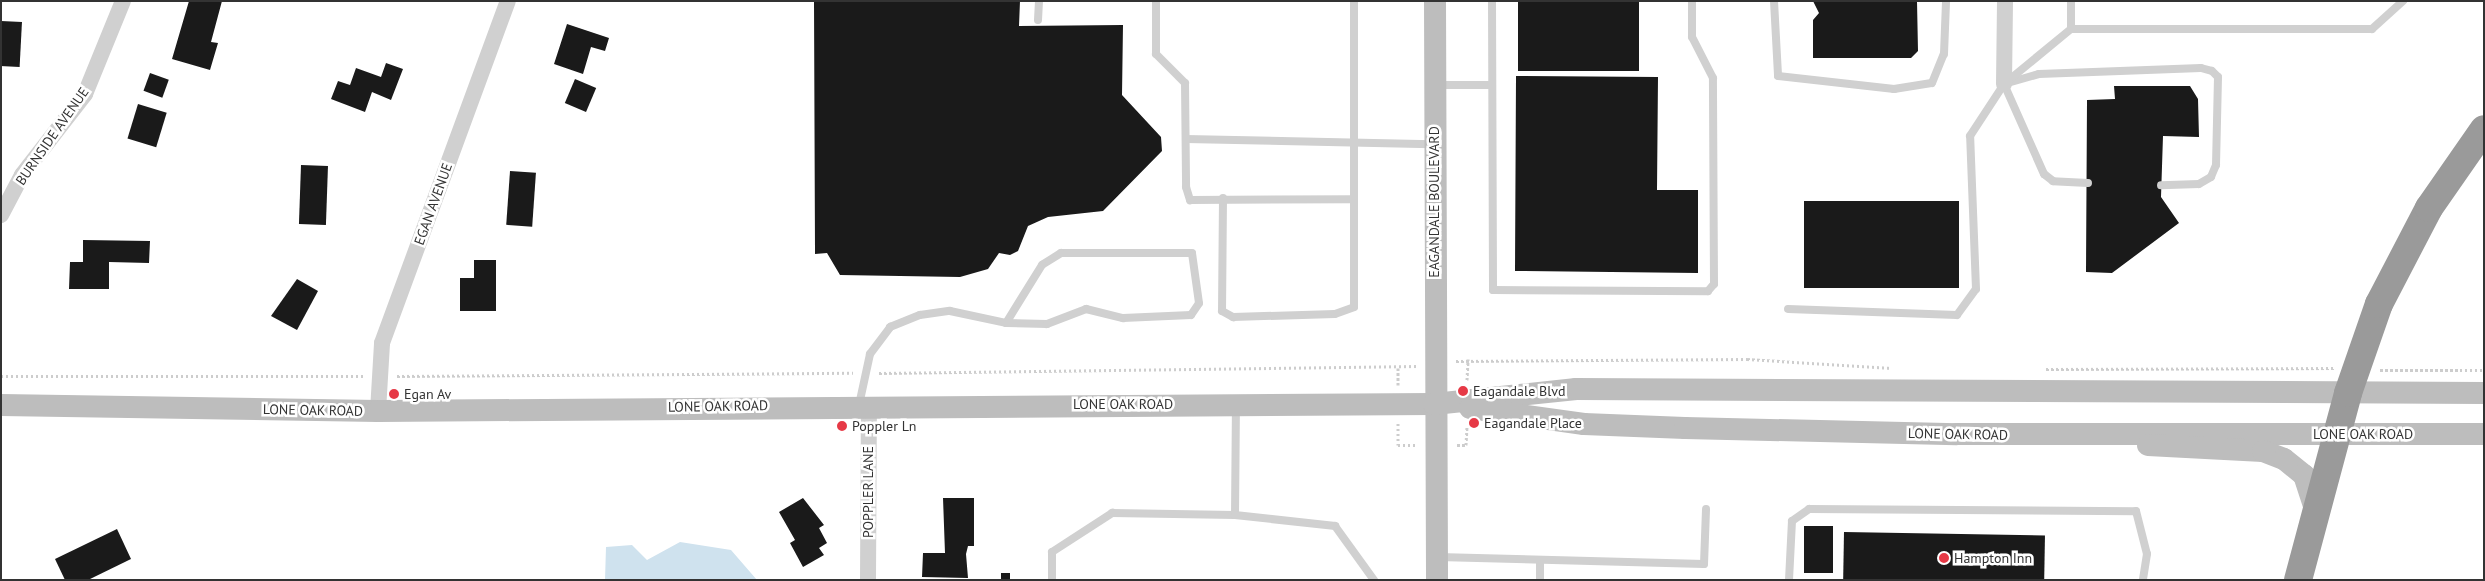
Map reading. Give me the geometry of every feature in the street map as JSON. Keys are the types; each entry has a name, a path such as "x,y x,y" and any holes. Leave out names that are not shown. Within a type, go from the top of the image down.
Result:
{"highway":[{"path":"2298,580 2315,509 2352,382 2401,257 2484,129"}],"main road":[{"name":"EAGANDALE BOULEVARD","path":"1434,1 1434,404"},
{"name":"LONE OAK ROAD","path":"1,405 378,411 864,404 1434,404 1576,389 2352,382 2484,393"},
{"name":"LONE OAK ROAD","path":"1434,404 1584,424 2080,434 2484,434"},
{"path":"1434,404 1436,580"},
{"path":"2080,434 2178,450 2263,451 2284,459 2304,476 2315,509"}],"street":[{"name":"BURNSIDE AVENUE","path":"1,214 22,175 85,94 123,1"},
{"name":"EGAN AVENUE","path":"378,411 378,376 382,343 508,1"},
{"path":"2004,84 2006,1"},
{"name":"POPPLER LANE","path":"864,404 868,580"}],"lane":[{"path":"1038,20 1039,1"},
{"path":"1156,1 1156,54 1185,83 1186,187 1190,200 1223,198 1354,199"},
{"path":"1223,198 1222,311 1234,316 1335,314 1354,307 1354,1"},
{"path":"1492,1 1489,85 1493,290 1708,291 1714,284 1713,78 1692,37 1692,1"},
{"path":"1774,1 1778,76 1894,88 1932,83 1944,54 1946,1"},
{"path":"2071,1 2071,29"},
{"path":"1788,309 1957,315 1976,289 1970,136 2004,84 2071,29 2372,29 2403,1"},
{"path":"2004,84 2039,74 2201,68 2212,72 2218,77 2216,164 2211,177 2199,184 2161,185"},
{"path":"2004,84 2044,174 2054,181 2088,183"},
{"path":"1434,85 1489,85"},
{"path":"1186,139 1434,144"},
{"path":"864,404 866,373 870,354 890,327 920,315 950,312 1006,322 1047,324 1086,309 1123,318 1191,315 1199,303 1192,254 1061,254 1042,265 1006,322"},
{"path":"1235,515 1236,404"},
{"path":"1436,557 1704,564 1706,509"},
{"path":"1789,580 1792,521 1809,509 2136,512 2147,554 2143,580"},
{"path":"1052,580 1052,552 1112,513 1235,515 1335,526 1374,580"},
{"path":"1540,560 1540,580"}],"path":[{"path":"1468,359 1766,360 1899,369"},
{"path":"2038,369 2315,365 2352,382 2484,370"},
{"path":"1,376 378,376 1398,368"}],"water":[{"path":"680,542 731,550 757,580 605,580 606,547 632,545 647,560"}],"building":[{"path":"189,1 222,1 211,42 218,43 210,70 172,59"},
{"path":"814,1 1020,1 1019,26 1123,25 1122,95 1161,137 1162,151 1103,211 1048,217 1028,226 1018,251 1010,255 999,253 988,269 960,277 840,275 827,253 815,254"},
{"path":"1518,1 1639,1 1639,71 1518,71"},
{"path":"1813,1 1917,1 1918,51 1911,58 1813,58 1813,20 1819,13"},
{"path":"1,21 22,22 20,67 1,66"},
{"path":"567,24 609,38 605,51 591,47 583,74 554,64"},
{"path":"386,63 403,69 391,100 372,92 365,112 331,99 338,81 350,85 356,68 381,77"},
{"path":"150,73 169,80 162,98 144,91"},
{"path":"1516,76 1658,77 1657,190 1698,190 1698,273 1515,271"},
{"path":"575,79 596,88 586,112 565,103"},
{"path":"2114,86 2190,86 2198,99 2199,137 2163,136 2161,197 2179,223 2112,273 2086,272 2087,100 2115,99"},
{"path":"138,104 167,113 156,147 127,138"},
{"path":"301,165 328,166 326,225 299,224"},
{"path":"510,171 536,173 532,227 506,225"},
{"path":"1804,201 1959,201 1959,288 1804,288"},
{"path":"83,240 150,241 149,263 109,262 109,289 69,289 70,262 83,262"},
{"path":"474,260 496,260 496,311 460,311 460,278 474,278"},
{"path":"297,279 318,291 297,330 271,316"},
{"path":"803,498 824,525 819,528 827,543 819,548 824,555 803,567 790,543 795,540 779,512"},
{"path":"943,498 974,498 974,546 968,546 966,554 968,578 922,577 923,553 945,553"},
{"path":"1804,526 1833,526 1833,573 1804,573"},
{"path":"117,529 131,559 88,580 65,580 55,559"},
{"name":"Hampton Inn","path":"1844,532 2045,536 2044,580 1843,580"},
{"path":"1001,573 1010,573 1010,580 1001,580"}],"place":[{"name":"Eagandale Blvd","path":"1463,391"},
{"name":"Egan Av","path":"394,394"},
{"name":"Eagandale Place","path":"1474,423"},
{"name":"Poppler Ln","path":"842,426"},
{"name":"Hampton Inn","path":"1944,558"}]}
